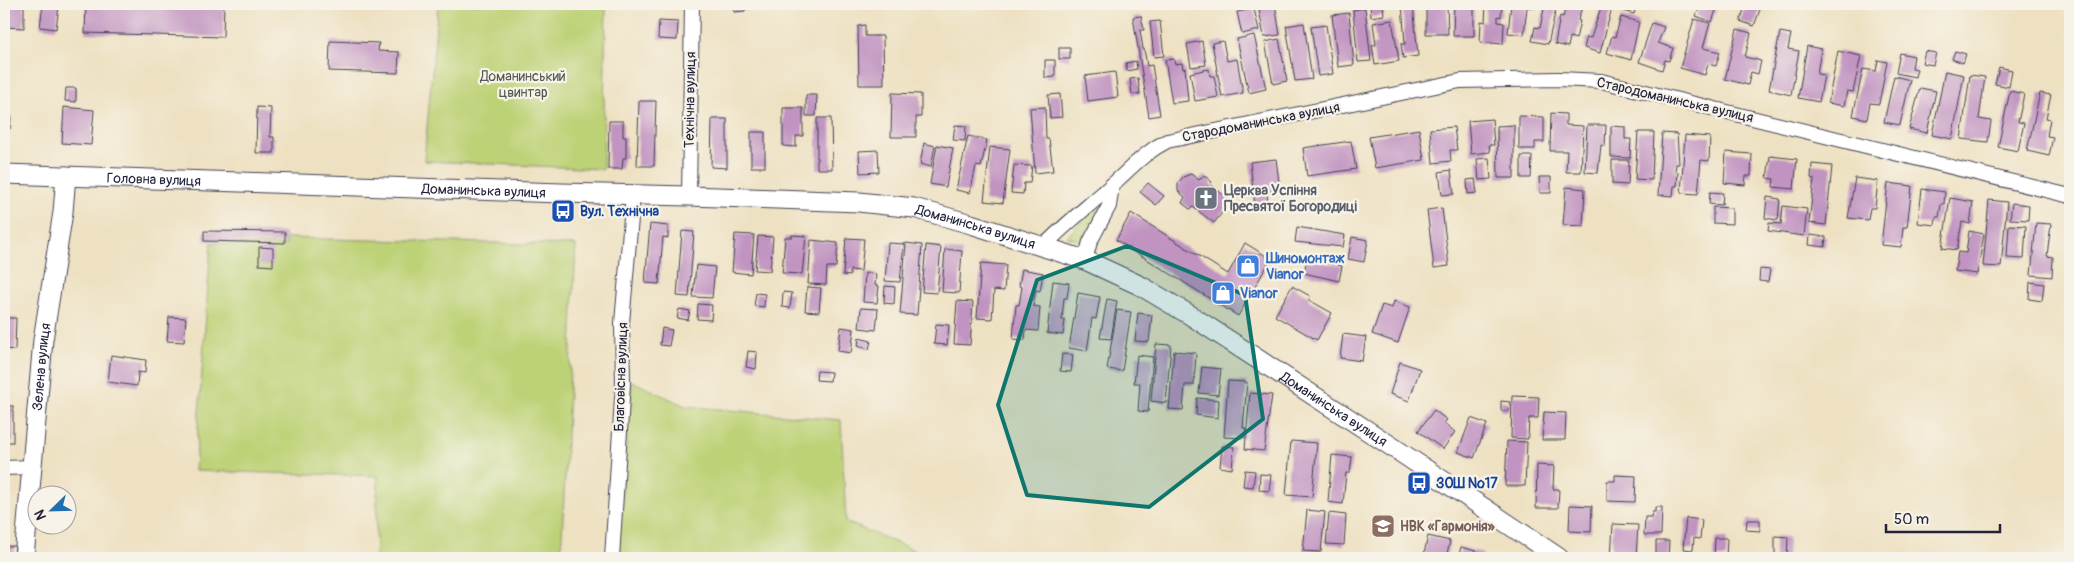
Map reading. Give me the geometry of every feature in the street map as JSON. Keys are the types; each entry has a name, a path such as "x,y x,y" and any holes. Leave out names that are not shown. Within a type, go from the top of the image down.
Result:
{"main road":[{"name":"Головна вулиця","path":"4,174 304,184"},
{"name":"Зелена вулиця","path":"24,558 43,340 63,212 66,176"},
{"name":"Доманинська вулиця","path":"304,184 859,202 914,208 1085,260 1141,286 1190,315 1559,558"}],"street":[{"name":"Технічна вулиця","path":"689,196 692,4"},
{"name":"Стародоманинська вулиця","path":"1043,247 1066,223 1112,185 1141,156 1162,144 1180,138 1460,81 1559,79 1601,81 2070,196"},
{"path":"1085,260 1090,242 1109,206 1112,185"},
{"name":"Благовісна вулиця","path":"612,558 623,383 622,323 633,195"},
{"path":"4,468 31,467"}],"highlighted area":[{"path":"1127,246 1245,295 1263,419 1149,507 1027,495 998,405 1037,280"}],"green space":[{"name":"Доманинський цвинтар","path":"438,4 606,4 603,169 424,161"},
{"path":"1101,200 1104,202 1081,241 1067,237"},
{"path":"286,238 576,245 561,558 375,558 378,476 195,471 211,243 286,245"},
{"path":"632,381 685,406 841,420 846,522 933,558 616,558"}],"building":[{"path":"4,4 24,4 24,28 4,27"},
{"path":"43,4 59,6 56,29 40,27"},
{"path":"86,4 224,4 223,37 85,33"},
{"path":"733,4 744,4 745,11 734,12"},
{"path":"1258,4 1275,4 1280,35 1264,37"},
{"path":"1370,4 1383,4 1384,15 1371,17"},
{"path":"1402,4 1413,4 1418,56 1403,58 1401,44 1405,44"},
{"path":"1454,4 1474,4 1474,36 1453,36"},
{"path":"1486,4 1502,4 1501,17 1498,16 1498,22 1504,23 1503,44 1480,42 1481,21 1485,22"},
{"path":"1511,4 1536,4 1536,8 1527,7 1524,35 1508,33"},
{"path":"1545,4 1557,4 1548,44 1532,41 1535,27 1540,28"},
{"path":"1567,4 1583,4 1578,20 1580,21 1576,39 1570,37 1568,47 1555,44 1560,16 1563,17"},
{"path":"1602,4 1613,4 1600,53 1584,48 1587,37 1591,38"},
{"path":"1622,4 1637,4 1634,14 1620,10"},
{"path":"1701,4 1718,4 1712,22 1696,16"},
{"path":"1746,4 1762,4 1754,26 1740,21"},
{"path":"1447,5 1448,34 1426,34 1426,6"},
{"path":"1365,8 1371,61 1358,62 1353,10"},
{"path":"1254,9 1259,30 1242,34 1237,12"},
{"path":"1349,13 1354,65 1338,67 1332,15"},
{"path":"1141,16 1144,30 1140,30 1143,49 1147,66 1152,65 1160,115 1149,117 1133,17"},
{"path":"1621,17 1639,22 1631,60 1607,53 1612,36 1615,37"},
{"path":"1694,19 1710,23 1703,48 1720,52 1716,66 1708,64 1705,75 1680,68"},
{"path":"1392,20 1399,61 1375,65 1372,45 1376,45 1373,23"},
{"path":"659,21 678,22 677,40 658,39"},
{"path":"1160,21 1164,56 1154,57 1150,22"},
{"path":"1304,23 1312,79 1295,81 1286,26"},
{"path":"1652,23 1664,27 1658,43 1673,48 1669,61 1665,60 1662,70 1639,62"},
{"path":"865,25 865,36 883,36 884,85 859,85 858,26"},
{"path":"1326,25 1333,74 1318,76 1311,27"},
{"path":"1737,29 1751,33 1745,57 1761,61 1758,74 1751,72 1748,85 1725,79"},
{"path":"1780,32 1791,34 1788,49 1799,51 1791,95 1769,90"},
{"path":"1254,35 1266,89 1249,93 1237,39"},
{"path":"1279,39 1287,81 1273,84 1265,42"},
{"path":"330,41 379,43 378,51 399,52 398,73 329,71"},
{"path":"1202,41 1206,65 1191,67 1187,44"},
{"path":"1223,41 1227,61 1237,59 1243,93 1222,97 1212,43"},
{"path":"1807,46 1821,49 1817,74 1824,75 1819,102 1798,98"},
{"path":"1059,48 1070,48 1070,59 1059,59"},
{"path":"1838,51 1861,56 1853,92 1847,91 1844,106 1828,103"},
{"path":"1925,51 1936,53 1933,65 1922,63"},
{"path":"1955,51 1966,54 1963,63 1952,59"},
{"path":"1900,53 1914,56 1912,68 1917,69 1915,77 1896,73"},
{"path":"1174,59 1175,64 1182,63 1183,69 1185,68 1188,101 1172,103 1165,60"},
{"path":"1045,60 1055,60 1055,77 1045,78"},
{"path":"1878,60 1887,62 1879,104 1870,103 1867,119 1853,116 1863,69 1876,71"},
{"path":"1136,61 1137,69 1127,71 1126,63"},
{"path":"1999,67 2012,70 2009,87 1995,84"},
{"path":"1209,69 1210,76 1214,76 1218,97 1195,101 1190,73"},
{"path":"1945,71 1964,75 1952,139 1932,135"},
{"path":"1115,72 1118,97 1088,101 1085,76"},
{"path":"1970,75 1985,77 1979,119 1991,121 1988,142 1961,139"},
{"path":"1894,76 1910,80 1900,125 1884,122"},
{"path":"1138,78 1140,94 1132,95 1130,79"},
{"path":"66,88 76,88 76,102 65,101"},
{"path":"1920,88 1936,91 1927,133 1909,129"},
{"path":"2010,91 2024,94 2018,122 2024,123 2018,151 1998,147"},
{"path":"892,93 921,94 921,117 916,117 916,137 891,137"},
{"path":"2040,93 2051,95 2046,118 2050,119 2047,136 2053,137 2049,156 2027,151"},
{"path":"1060,94 1062,117 1050,118 1048,95"},
{"path":"806,95 817,95 816,116 806,116"},
{"path":"639,101 656,101 654,166 637,166"},
{"path":"64,107 94,110 91,145 62,143"},
{"path":"257,107 271,108 270,137 274,137 274,153 256,153"},
{"path":"1045,107 1046,139 1049,139 1053,171 1035,173 1030,108"},
{"path":"783,108 803,108 803,136 796,136 796,147 783,146"},
{"path":"1551,113 1566,114 1566,125 1583,126 1581,172 1566,172 1567,151 1550,151"},
{"path":"4,116 11,116 10,129 4,129"},
{"path":"1519,116 1544,117 1544,142 1535,142 1535,149 1519,149"},
{"path":"817,118 831,118 832,169 817,169"},
{"path":"712,119 727,119 727,168 711,167"},
{"path":"1492,119 1494,145 1489,145 1490,152 1471,154 1468,121"},
{"path":"609,121 623,121 623,137 626,137 626,158 623,158 622,169 608,169"},
{"path":"955,125 966,126 965,141 953,140"},
{"path":"1514,125 1514,178 1498,178 1497,126"},
{"path":"1587,125 1606,125 1605,146 1601,145 1598,173 1585,172"},
{"path":"1611,126 1625,127 1625,139 1631,139 1630,158 1611,157"},
{"path":"1454,127 1457,150 1450,150 1451,161 1433,163 1430,129"},
{"path":"1419,129 1424,160 1375,168 1369,137"},
{"path":"751,132 765,132 765,167 751,167"},
{"path":"1638,132 1654,132 1652,180 1635,179"},
{"path":"1662,133 1677,134 1679,164 1676,164 1675,171 1678,172 1677,186 1674,186 1673,196 1658,195"},
{"path":"1685,135 1710,137 1709,161 1701,160 1698,194 1681,193"},
{"path":"968,136 987,140 981,167 976,166 970,193 956,190"},
{"path":"1351,141 1356,169 1307,176 1303,148"},
{"path":"924,143 935,146 931,167 920,164"},
{"path":"937,145 953,148 946,187 930,184"},
{"path":"990,147 1010,149 1003,203 984,201"},
{"path":"878,150 879,172 860,173 859,151"},
{"path":"1726,152 1752,154 1751,176 1746,176 1745,185 1724,183"},
{"path":"1521,156 1532,156 1531,178 1521,178"},
{"path":"1770,156 1797,159 1794,189 1773,187 1774,179 1767,178"},
{"path":"1489,158 1491,179 1479,180 1477,159"},
{"path":"1276,159 1280,190 1267,192 1268,205 1255,207 1250,162"},
{"path":"1612,160 1629,160 1628,185 1612,184"},
{"path":"1812,164 1832,166 1826,225 1809,223 1814,179 1811,178"},
{"path":"1014,165 1032,166 1030,183 1024,183 1023,194 1011,193"},
{"path":"1451,170 1454,194 1442,195 1439,172"},
{"name":"Церква Успіння Пресвятої Богородиці","path":"1191,174 1199,180 1204,175 1212,182 1210,184 1231,201 1214,223 1193,207 1190,209 1182,203 1185,197 1178,191 1178,183 1183,177"},
{"path":"1539,177 1551,177 1551,193 1540,193"},
{"path":"1855,178 1878,181 1875,208 1870,208 1868,220 1848,218"},
{"path":"1475,179 1477,193 1468,194 1467,180"},
{"path":"1148,183 1164,196 1156,205 1140,192"},
{"path":"1888,183 1912,186 1907,227 1903,227 1901,247 1881,245"},
{"path":"1566,187 1585,189 1583,226 1563,225"},
{"path":"1922,189 1945,192 1944,204 1941,204 1939,217 1936,217 1935,225 1918,223"},
{"path":"1710,192 1723,193 1722,205 1709,204"},
{"path":"1767,197 1780,199 1778,220 1765,218"},
{"path":"1950,198 1973,202 1970,224 1962,222 1957,250 1942,248"},
{"path":"1989,200 2007,202 2001,267 1983,266"},
{"path":"2012,203 2029,205 2028,220 2010,219"},
{"path":"1783,206 1807,209 1804,236 1768,231 1769,223 1781,224"},
{"path":"1713,207 1732,208 1732,224 1713,223"},
{"path":"1442,208 1449,266 1434,268 1427,210"},
{"path":"1131,213 1228,274 1245,243 1271,259 1238,316 1116,240"},
{"path":"2036,223 2051,224 2047,256 2053,257 2052,277 2031,275"},
{"path":"650,224 668,226 668,238 663,237 659,284 645,283"},
{"path":"2009,225 2026,226 2024,259 2007,258"},
{"path":"1297,227 1345,235 1343,247 1295,242"},
{"path":"204,231 285,232 285,243 204,241"},
{"path":"682,231 694,232 689,297 677,296"},
{"path":"1969,231 1984,234 1977,274 1955,271 1958,252 1966,253"},
{"path":"735,234 754,235 751,274 732,272"},
{"path":"792,235 806,236 802,274 782,273 785,237 792,237"},
{"path":"1810,235 1826,237 1825,247 1809,245"},
{"path":"758,236 773,237 770,271 755,270"},
{"path":"1352,237 1368,240 1364,262 1348,259"},
{"path":"846,238 864,239 861,271 850,270 850,276 843,275"},
{"path":"811,240 838,243 836,267 827,267 826,285 808,284"},
{"path":"888,243 904,244 900,282 885,281"},
{"path":"906,243 922,245 917,315 900,314"},
{"path":"926,245 941,247 937,293 922,292"},
{"path":"259,247 273,248 273,266 259,265"},
{"path":"945,249 962,251 959,293 942,292"},
{"path":"1307,259 1342,266 1339,281 1304,273"},
{"path":"981,263 1006,265 1004,291 994,290 992,319 977,318"},
{"path":"696,265 715,267 712,298 693,297"},
{"path":"1022,269 1043,273 1040,291 1036,290 1033,306 1040,307 1038,331 1026,330 1025,340 1013,339 1016,305 1019,305 1022,287 1019,286"},
{"path":"1760,269 1770,270 1768,282 1759,281"},
{"path":"865,273 876,274 875,285 879,286 877,303 863,302"},
{"path":"1053,281 1069,283 1067,298 1064,298 1062,320 1065,320 1063,335 1047,333"},
{"path":"2030,282 2044,284 2042,301 2029,299"},
{"path":"885,286 895,287 894,304 884,303"},
{"path":"1292,286 1310,296 1309,300 1332,313 1317,340 1275,316"},
{"path":"807,287 821,288 819,312 805,311"},
{"path":"783,292 792,293 790,308 782,307"},
{"path":"756,293 765,294 764,307 754,306"},
{"path":"1078,293 1100,297 1096,319 1092,318 1087,351 1069,348"},
{"path":"1107,299 1117,301 1111,339 1100,338"},
{"path":"957,301 973,302 970,345 954,344"},
{"path":"1394,301 1410,307 1398,343 1372,334 1382,305 1392,308"},
{"path":"698,304 712,305 711,320 697,319"},
{"path":"861,308 878,309 876,330 859,328"},
{"path":"679,309 690,311 688,320 677,318"},
{"path":"1117,310 1131,312 1122,371 1107,369"},
{"path":"1138,313 1152,315 1149,342 1135,341"},
{"path":"169,317 186,318 184,342 167,341"},
{"path":"4,318 16,318 15,350 4,349"},
{"path":"936,324 949,325 947,345 934,344"},
{"path":"841,327 854,329 851,353 838,351"},
{"path":"662,328 672,330 669,346 660,345"},
{"path":"1343,334 1366,337 1362,361 1340,358"},
{"path":"859,338 871,341 869,349 858,346"},
{"path":"1156,344 1171,345 1166,403 1151,401"},
{"path":"748,351 757,352 756,369 746,367"},
{"path":"1174,351 1196,353 1194,385 1185,385 1183,410 1169,409"},
{"path":"1062,354 1073,355 1071,372 1060,371"},
{"path":"111,355 146,360 145,373 138,372 137,386 108,382"},
{"path":"1137,355 1153,357 1148,412 1138,411 1140,383 1134,383"},
{"path":"1400,362 1420,369 1409,401 1390,394"},
{"path":"1202,367 1221,369 1218,395 1199,393"},
{"path":"817,371 831,372 830,381 816,380"},
{"path":"1228,381 1247,382 1243,428 1246,428 1244,438 1224,437"},
{"path":"1250,393 1272,395 1264,451 1245,449"},
{"path":"1512,396 1539,397 1538,418 1529,418 1528,439 1511,438"},
{"path":"1197,398 1219,400 1218,418 1196,415"},
{"path":"1501,401 1510,402 1509,411 1501,411"},
{"path":"4,406 13,406 13,442 4,442"},
{"path":"1434,410 1447,420 1444,423 1455,432 1443,449 1418,431"},
{"path":"1544,412 1566,413 1565,440 1542,440"},
{"path":"1471,418 1487,424 1474,458 1458,452"},
{"path":"1291,441 1317,443 1312,497 1286,495"},
{"path":"1507,441 1527,442 1525,486 1505,486"},
{"path":"1222,446 1234,447 1232,469 1220,467"},
{"path":"1332,455 1352,457 1350,473 1346,473 1343,504 1328,502"},
{"path":"1537,465 1554,466 1553,489 1559,489 1558,508 1536,508"},
{"path":"1245,470 1255,471 1253,487 1243,486"},
{"path":"1260,474 1271,475 1269,491 1259,490"},
{"path":"1615,475 1636,476 1635,502 1607,501 1607,481 1615,481"},
{"path":"1570,505 1592,506 1591,532 1569,531"},
{"path":"1655,507 1662,507 1661,535 1644,535 1645,517 1651,517 1652,512 1655,512"},
{"path":"1307,510 1325,512 1321,552 1303,551"},
{"path":"1329,513 1346,515 1344,545 1326,544"},
{"path":"1686,518 1702,520 1700,539 1694,538 1693,550 1683,549"},
{"path":"1747,520 1760,520 1760,531 1746,530"},
{"path":"1613,524 1638,525 1636,558 1611,558"},
{"path":"1428,536 1450,541 1446,558 1423,558"},
{"path":"1775,536 1788,537 1787,558 1775,558"},
{"path":"1715,538 1727,538 1726,558 1714,558"},
{"path":"1656,541 1669,541 1668,558 1656,558"},
{"path":"4,546 15,546 14,558 4,558"},
{"path":"1461,547 1483,553 1482,558 1458,558"},
{"path":"1301,555 1320,557 1301,558"}],"place":[{"name":"Церква Успіння Пресвятої Богородиці","path":"1206,198"},
{"name":"Вул. Технічна","path":"563,211"},
{"name":"Шиномонтаж Vianor","path":"1248,266"},
{"name":"Vianor","path":"1223,293"},
{"name":"ЗОШ №17","path":"1419,483"},
{"name":"НВК «Гармонія»","path":"1383,526"}]}
